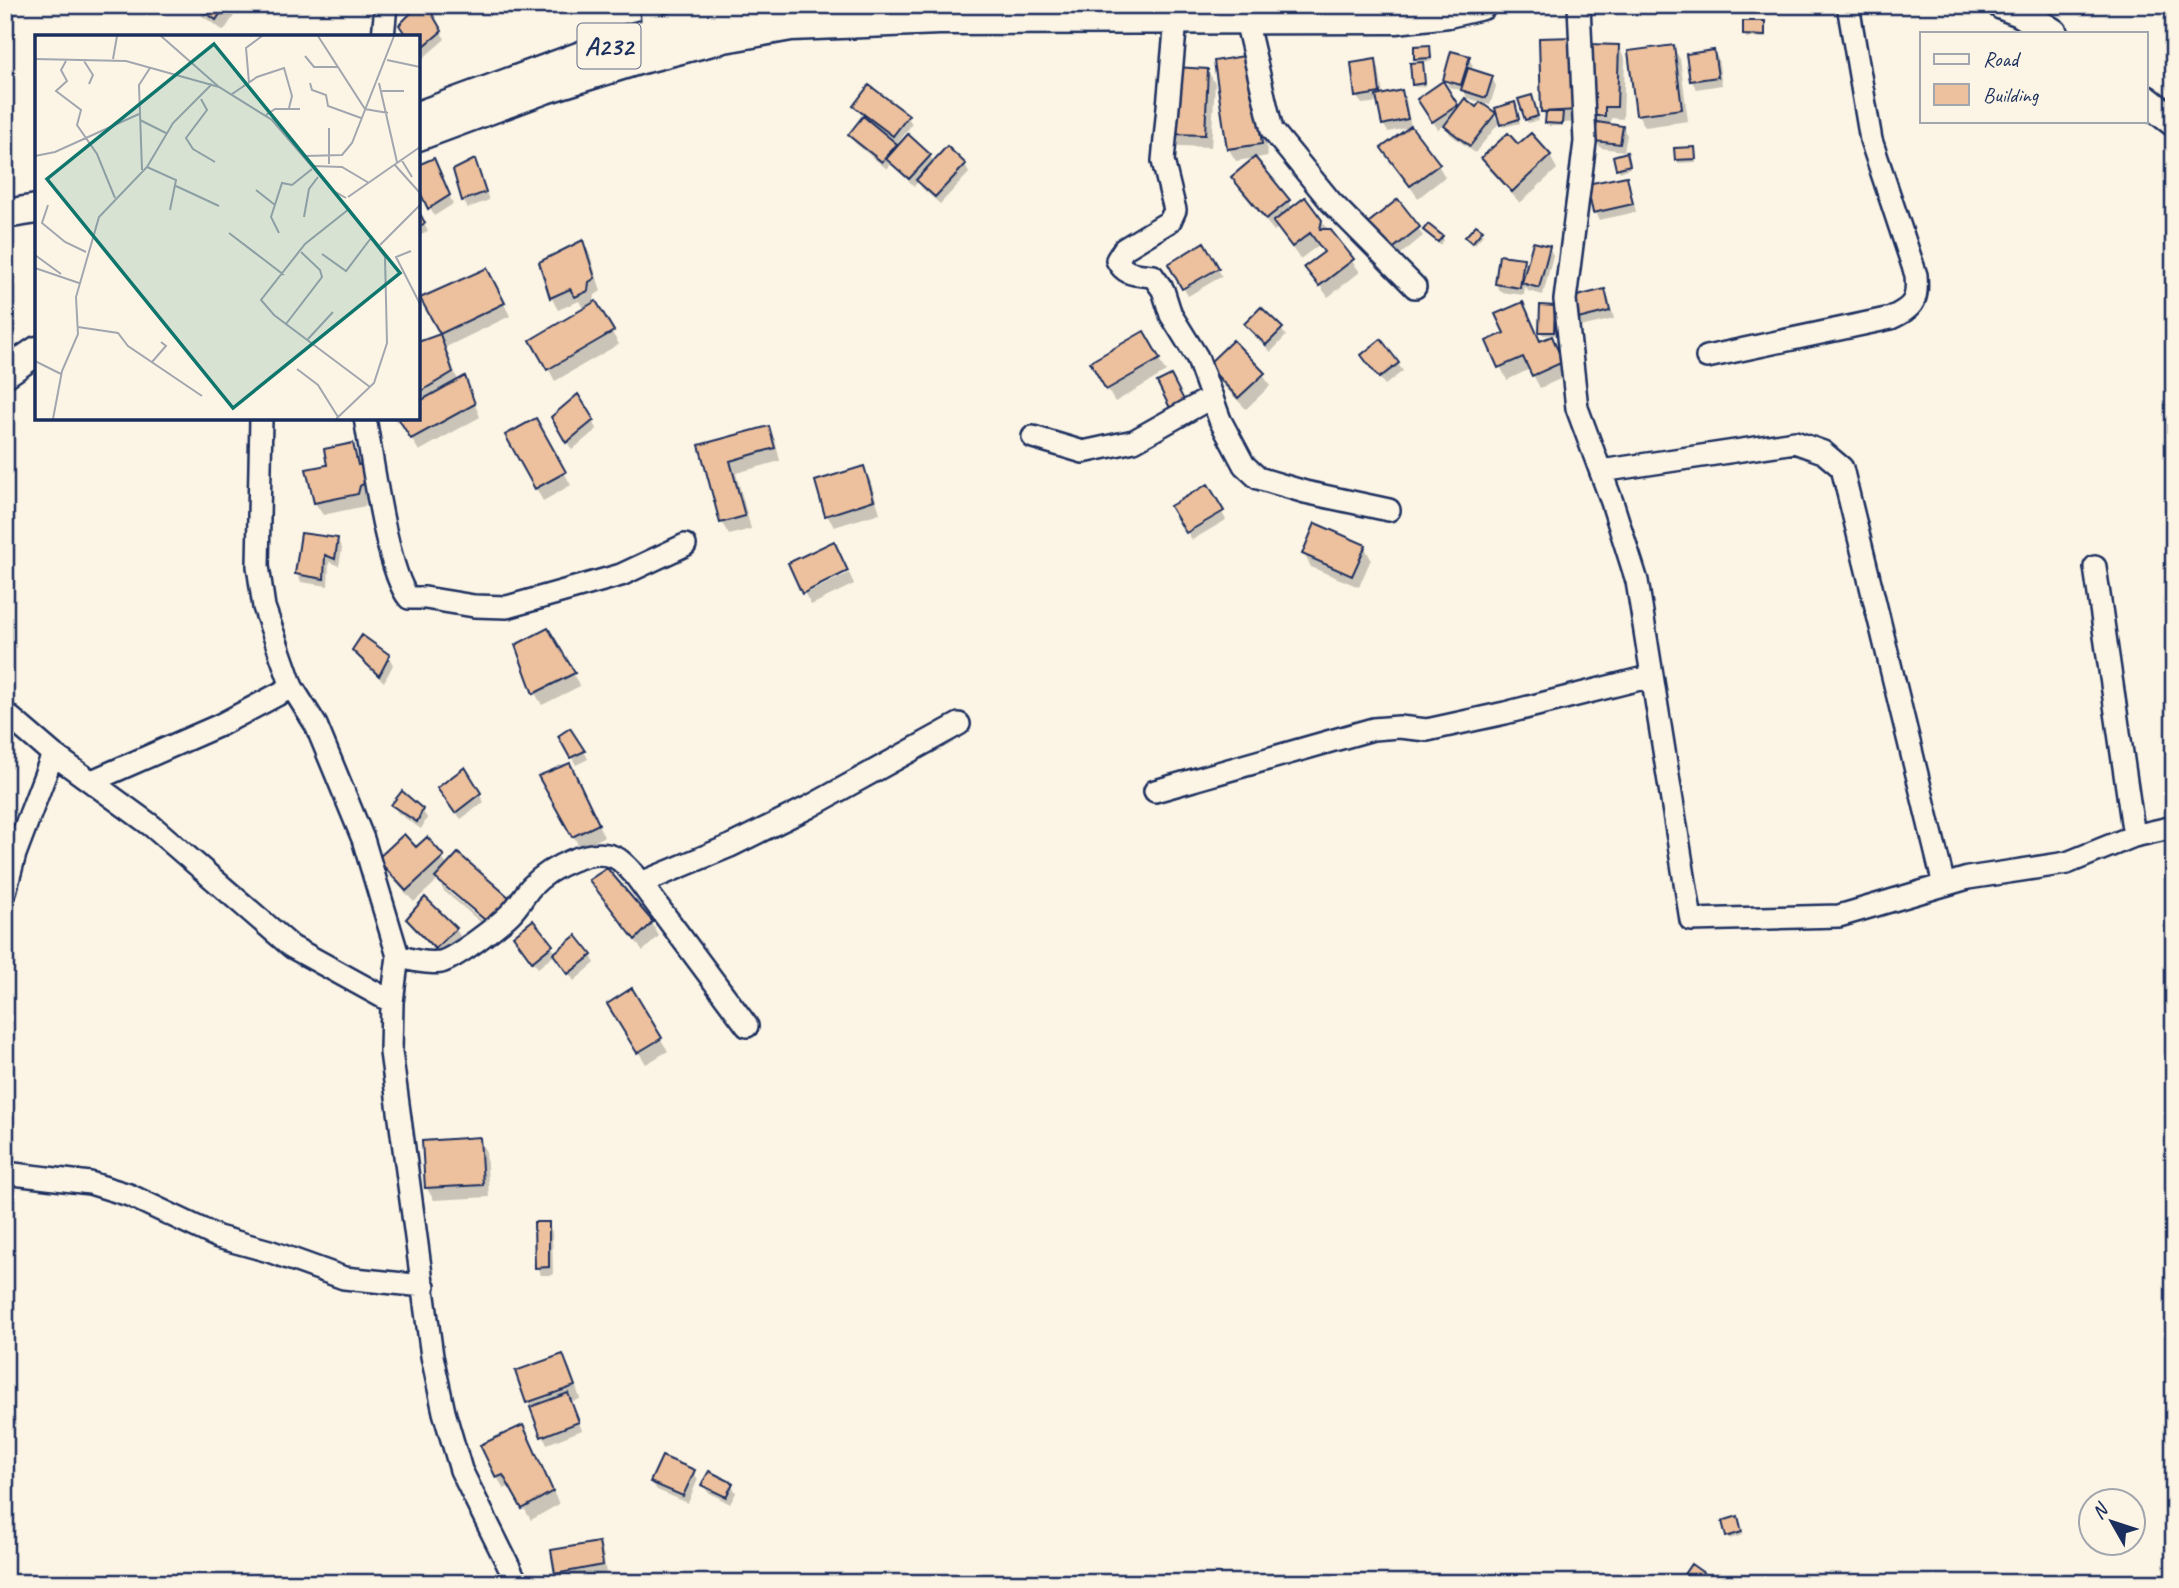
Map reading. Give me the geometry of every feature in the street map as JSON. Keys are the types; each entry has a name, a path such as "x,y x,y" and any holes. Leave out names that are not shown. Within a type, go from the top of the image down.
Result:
{"main road":[{"name":"A232","path":"420,115 559,63 653,33 706,18 807,5"},
{"name":"A232","path":"420,135 545,89 638,60 724,38 791,26 939,20 1396,19 1448,13 1482,5"},
{"path":"2002,5 2020,12 2051,32"},
{"path":"2148,102 2174,122"},
{"path":"5,214 35,209"},
{"path":"5,373 35,352"}],"street":[{"path":"383,35 386,5"},
{"path":"651,5 653,33"},
{"path":"1579,5 1586,142 1565,300 1577,408 1637,581 1691,920 1839,916 1968,878 2067,863 2134,836 2174,827"},
{"path":"1707,357 1891,318 1908,310 1917,295 1916,275 1871,140 1848,5"},
{"path":"1176,20 1163,161 1175,210 1170,221 1124,249 1117,260 1122,269 1130,274 1153,276 1163,290 1171,315 1197,357 1220,420 1244,465 1258,478 1305,492 1389,510"},
{"path":"1246,20 1272,130 1331,202 1415,287"},
{"path":"1033,437 1083,452 1134,441 1212,397"},
{"path":"261,420 258,566 264,607 292,687 316,725 354,817 398,956 392,1002 391,1052 432,1356 444,1412 461,1470 517,1583"},
{"path":"365,420 387,538 401,590 409,598 507,607 621,575 685,545"},
{"path":"1601,471 1795,442 1823,453 1842,468 1944,885"},
{"path":"2095,567 2134,836"},
{"path":"1155,791 1373,729 1399,727 1427,730 1652,676"},
{"path":"92,781 220,725 292,687"},
{"path":"5,713 53,754 152,826 292,947 392,1002"},
{"path":"641,883 730,846 809,807 959,724"},
{"path":"5,892 15,854 53,754"},
{"path":"398,956 424,963 443,961 461,952 511,913 545,874 575,859 602,853 618,859 641,883 747,1026"},
{"path":"5,1173 90,1183 129,1195 218,1237 269,1251 344,1278 424,1286"}],"building":[{"path":"195,5 226,5 216,20"},
{"path":"419,5 427,5 442,31 420,49 420,35 406,35 399,25"},
{"path":"1743,21 1765,21 1765,36 1743,35"},
{"path":"1576,37 1578,110 1541,112 1539,38"},
{"path":"1588,44 1619,45 1617,107 1605,107 1605,116 1586,116"},
{"path":"1430,45 1431,58 1414,59 1414,46"},
{"path":"1674,45 1682,109 1636,115 1628,51"},
{"path":"1714,50 1718,77 1690,81 1686,54"},
{"path":"1451,51 1470,56 1461,85 1443,80"},
{"path":"1250,55 1262,144 1227,149 1214,61"},
{"path":"1376,59 1380,93 1355,97 1351,63"},
{"path":"1423,62 1425,83 1412,85 1410,63"},
{"path":"1174,67 1208,69 1205,135 1171,134"},
{"path":"1468,68 1493,76 1486,98 1461,90"},
{"path":"1443,81 1458,105 1432,122 1417,99"},
{"path":"869,85 909,115 893,136 853,106"},
{"path":"1402,90 1408,119 1382,125 1376,96"},
{"path":"1532,95 1538,116 1525,120 1518,99"},
{"path":"1465,98 1476,107 1480,102 1496,113 1470,146 1444,126"},
{"path":"1515,102 1519,119 1500,125 1495,108"},
{"path":"1546,112 1563,112 1562,124 1545,123"},
{"path":"863,116 897,144 882,162 848,135"},
{"path":"1597,122 1623,126 1620,144 1594,141"},
{"path":"1411,126 1440,164 1410,186 1381,148"},
{"path":"1508,133 1518,144 1531,133 1551,155 1512,192 1481,158"},
{"path":"908,134 931,155 909,179 886,159"},
{"path":"947,146 966,164 935,197 916,180"},
{"path":"1695,147 1696,159 1675,160 1674,148"},
{"path":"1627,152 1630,165 1616,169 1613,156"},
{"path":"1255,157 1290,200 1266,219 1231,177"},
{"path":"434,158 450,195 428,209 420,192 420,164"},
{"path":"475,159 486,192 462,201 453,170"},
{"path":"1627,176 1633,204 1593,213 1587,184"},
{"path":"1305,197 1322,220 1320,229 1330,229 1354,259 1319,286 1304,267 1324,252 1310,233 1292,247 1273,222"},
{"path":"1398,199 1420,227 1390,251 1368,223"},
{"path":"1428,224 1443,236 1438,242 1423,230"},
{"path":"1476,225 1483,230 1472,243 1465,237"},
{"path":"583,240 595,278 589,282 588,291 575,297 570,289 550,298 539,262"},
{"path":"1204,242 1219,268 1182,289 1168,264"},
{"path":"1533,242 1550,246 1539,288 1522,283"},
{"path":"1499,255 1524,258 1520,288 1495,284"},
{"path":"487,268 505,303 440,334 420,298"},
{"path":"1605,289 1610,311 1574,320 1569,298"},
{"path":"596,301 614,331 547,370 530,340"},
{"path":"1523,302 1540,341 1552,336 1563,362 1532,376 1523,357 1498,368 1486,341 1504,333 1495,314"},
{"path":"1540,305 1555,306 1554,332 1539,332"},
{"path":"1261,307 1283,328 1266,345 1244,324"},
{"path":"1144,331 1160,359 1106,390 1090,362"},
{"path":"440,334 453,372 420,392 420,341"},
{"path":"1381,339 1399,363 1379,378 1361,355"},
{"path":"1233,340 1265,373 1238,398 1207,365"},
{"path":"1171,375 1185,402 1171,410 1157,382"},
{"path":"465,376 475,404 411,439 399,420 420,420 420,401"},
{"path":"578,394 594,420 566,443 551,417"},
{"path":"536,418 566,472 535,489 505,435"},
{"path":"769,426 775,448 730,461 745,516 720,523 699,445"},
{"path":"353,443 358,465 364,464 368,481 360,486 358,494 314,503 306,469 327,465 324,449"},
{"path":"864,466 874,500 825,516 815,481"},
{"path":"1208,484 1224,511 1186,533 1170,506"},
{"path":"1315,523 1366,545 1352,576 1302,554"},
{"path":"301,533 338,538 335,559 325,555 324,579 295,574"},
{"path":"834,541 848,571 802,594 788,563"},
{"path":"548,628 575,673 533,694 515,645"},
{"path":"362,635 390,655 379,676 352,650"},
{"path":"570,728 585,751 570,758 558,736"},
{"path":"570,763 599,824 572,837 538,776"},
{"path":"465,767 481,793 455,813 437,788"},
{"path":"402,791 423,809 417,822 391,805"},
{"path":"404,834 416,847 427,837 444,856 406,891 377,859"},
{"path":"458,853 511,899 491,925 435,878"},
{"path":"607,868 653,922 635,940 589,880"},
{"path":"425,897 457,928 435,949 406,919"},
{"path":"533,920 553,945 532,962 513,936"},
{"path":"576,935 592,955 568,974 553,954"},
{"path":"632,988 662,1038 637,1053 607,1004"},
{"path":"480,1137 483,1185 425,1188 422,1141"},
{"path":"534,1222 549,1222 549,1267 535,1268"},
{"path":"563,1354 575,1386 526,1403 515,1371"},
{"path":"568,1393 579,1422 541,1437 530,1407"},
{"path":"523,1425 553,1491 522,1509 503,1475 496,1478 480,1445"},
{"path":"662,1456 695,1470 683,1496 650,1482"},
{"path":"709,1471 733,1483 726,1497 701,1485"},
{"path":"1738,1516 1742,1532 1726,1537 1722,1521"},
{"path":"599,1542 603,1565 555,1574 551,1550"},
{"path":"1691,1564 1718,1583 1678,1583"}]}
